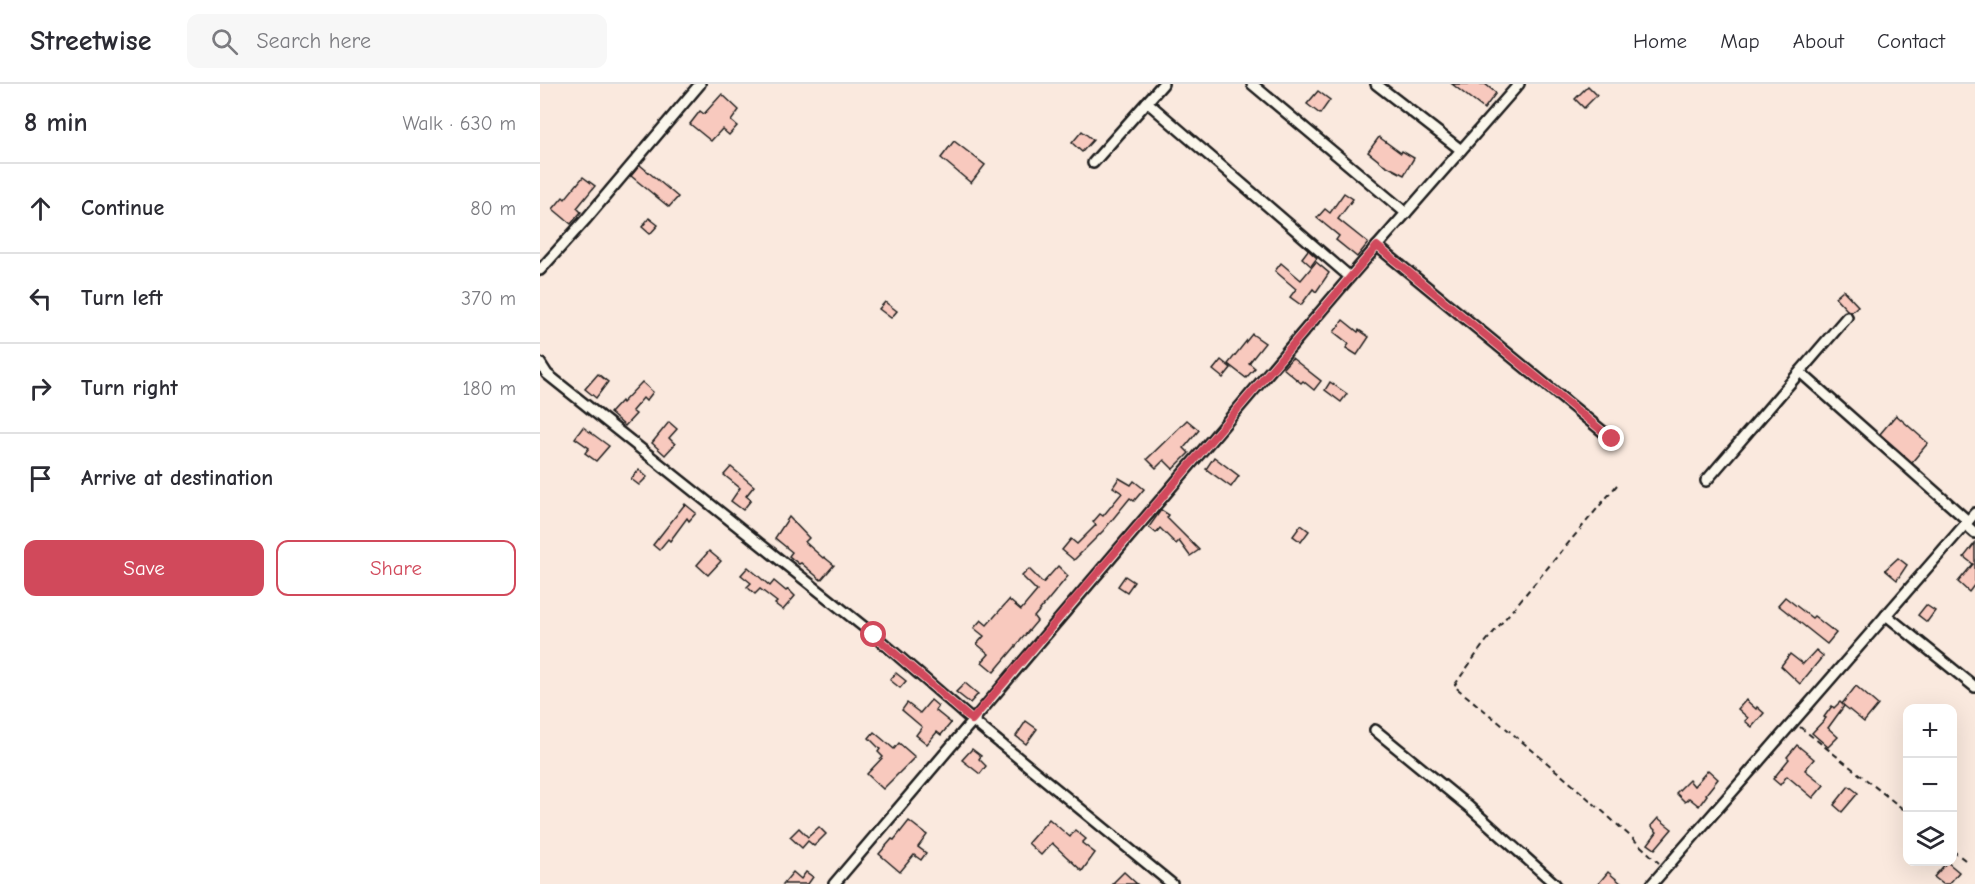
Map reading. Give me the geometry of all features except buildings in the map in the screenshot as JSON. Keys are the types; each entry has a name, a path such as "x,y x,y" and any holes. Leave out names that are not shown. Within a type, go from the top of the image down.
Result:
{"street":[{"path":"540,270 700,84"},
{"path":"1093,163 1163,84"},
{"path":"1252,84 1406,213"},
{"path":"1376,84 1461,150"},
{"path":"834,884 1350,277 1519,84"},
{"path":"1147,102 1350,277"},
{"path":"1377,246 1612,439"},
{"path":"1706,481 1846,317"},
{"path":"540,363 547,374 874,635 972,720 1172,884"},
{"path":"1800,372 1975,533"},
{"path":"1652,884 1975,513"},
{"path":"1886,615 1975,687"},
{"path":"1375,730 1470,807 1555,884"}],"path":[{"path":"1617,485 1483,645 1454,686 1523,741 1665,869"},
{"path":"1794,721 1907,812"},
{"path":"1957,853 1965,860"}],"route":[{"path":"874,635 972,720 1377,246 1612,439"}]}
